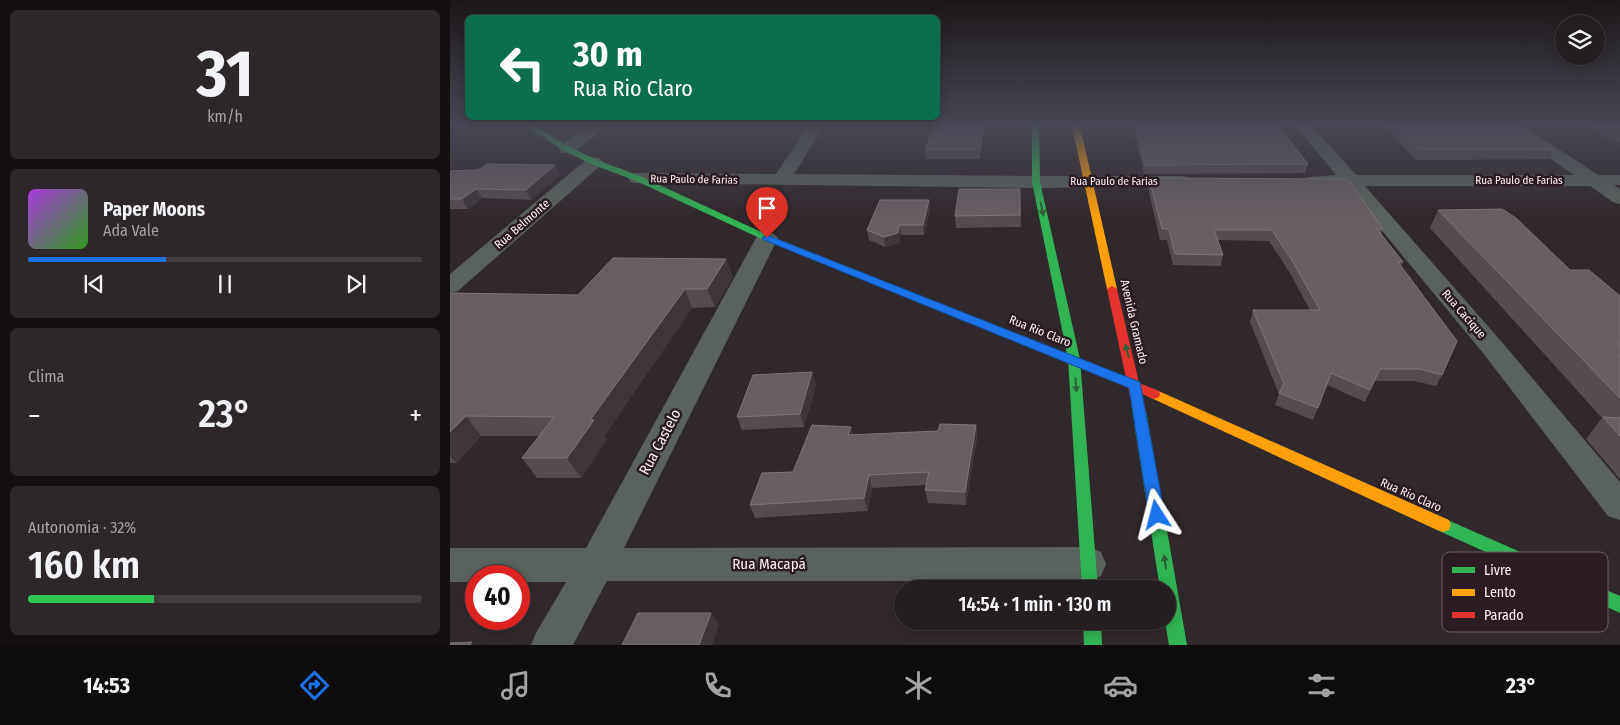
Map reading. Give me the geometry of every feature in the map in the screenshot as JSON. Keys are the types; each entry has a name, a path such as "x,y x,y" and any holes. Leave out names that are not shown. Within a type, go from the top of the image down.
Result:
{"street":[{"name":"Rua Rio Claro","path":"582,156 637,178 767,238 1135,385 1503,552"},
{"path":"781,180 796,156"},
{"path":"1036,156 1036,182 1074,360 1089,576"},
{"name":"Avenida Gramado","path":"1082,156 1135,385 1178,645"},
{"name":"Rua Cacique","path":"1329,156 1492,347 1620,506"},
{"path":"1557,156 1620,198"},
{"name":"Rua Belmonte","path":"450,286 594,162"},
{"name":"Rua Paulo de Farias","path":"637,178 1036,182 1086,180 1204,181"},
{"name":"Rua Paulo de Farias","path":"1301,181 1620,180"},
{"name":"Rua Castelo","path":"551,645 597,564 767,238"},
{"name":"Rua Macapá","path":"450,565 597,564 1089,576"},
{"name":"Rua Rio Claro","path":"1608,600 1620,605"},
{"path":"1092,630 1093,645"}],"building":[{"path":"1143,156 1302,156 1308,164 1145,165"},
{"path":"487,164 555,165 526,190 476,189 462,199 450,199 450,171 478,170"},
{"path":"1149,178 1348,179 1383,229 1377,229 1403,262 1398,262 1457,341 1442,375 1420,369 1380,369 1370,390 1331,373 1318,408 1279,393 1284,384 1253,310 1320,310 1293,262 1272,230 1214,230 1223,255 1175,254 1169,229 1162,229"},
{"path":"959,189 1020,189 1020,215 955,216"},
{"path":"880,200 929,200 923,225 899,225 898,233 884,237 867,230"},
{"path":"1502,209 1516,218 1570,270 1589,270 1620,296 1620,343 1617,343 1620,345 1620,398 1438,210"},
{"path":"613,258 726,259 707,289 685,289 590,420 594,420 567,458 522,458 554,417 466,416 450,432 450,293 578,295"},
{"path":"812,372 800,414 737,417 753,375"},
{"path":"1603,417 1620,418 1620,436"},
{"path":"940,424 976,425 965,492 925,490 929,472 869,475 864,498 750,505 762,473 793,472 812,425 851,427 848,435 938,431"},
{"path":"638,613 711,613 699,645 622,645"},
{"path":"472,642 470,645 450,645 450,643"}],"traffic: fast":[{"path":"582,156 637,178 767,238 975,321"},
{"path":"1036,156 1036,182 1074,359 1089,580"},
{"path":"1139,410 1178,645"},
{"path":"1443,525 1503,552"},
{"path":"1608,600 1620,605"},
{"path":"1092,630 1093,645"}],"traffic: slow":[{"path":"1083,156 1112,289"},
{"path":"1154,394 1443,525"}],"traffic: jam":[{"path":"1112,289 1139,410"},
{"path":"975,321 1154,394"}],"route":[{"path":"767,238 1135,385 1157,515"}]}
